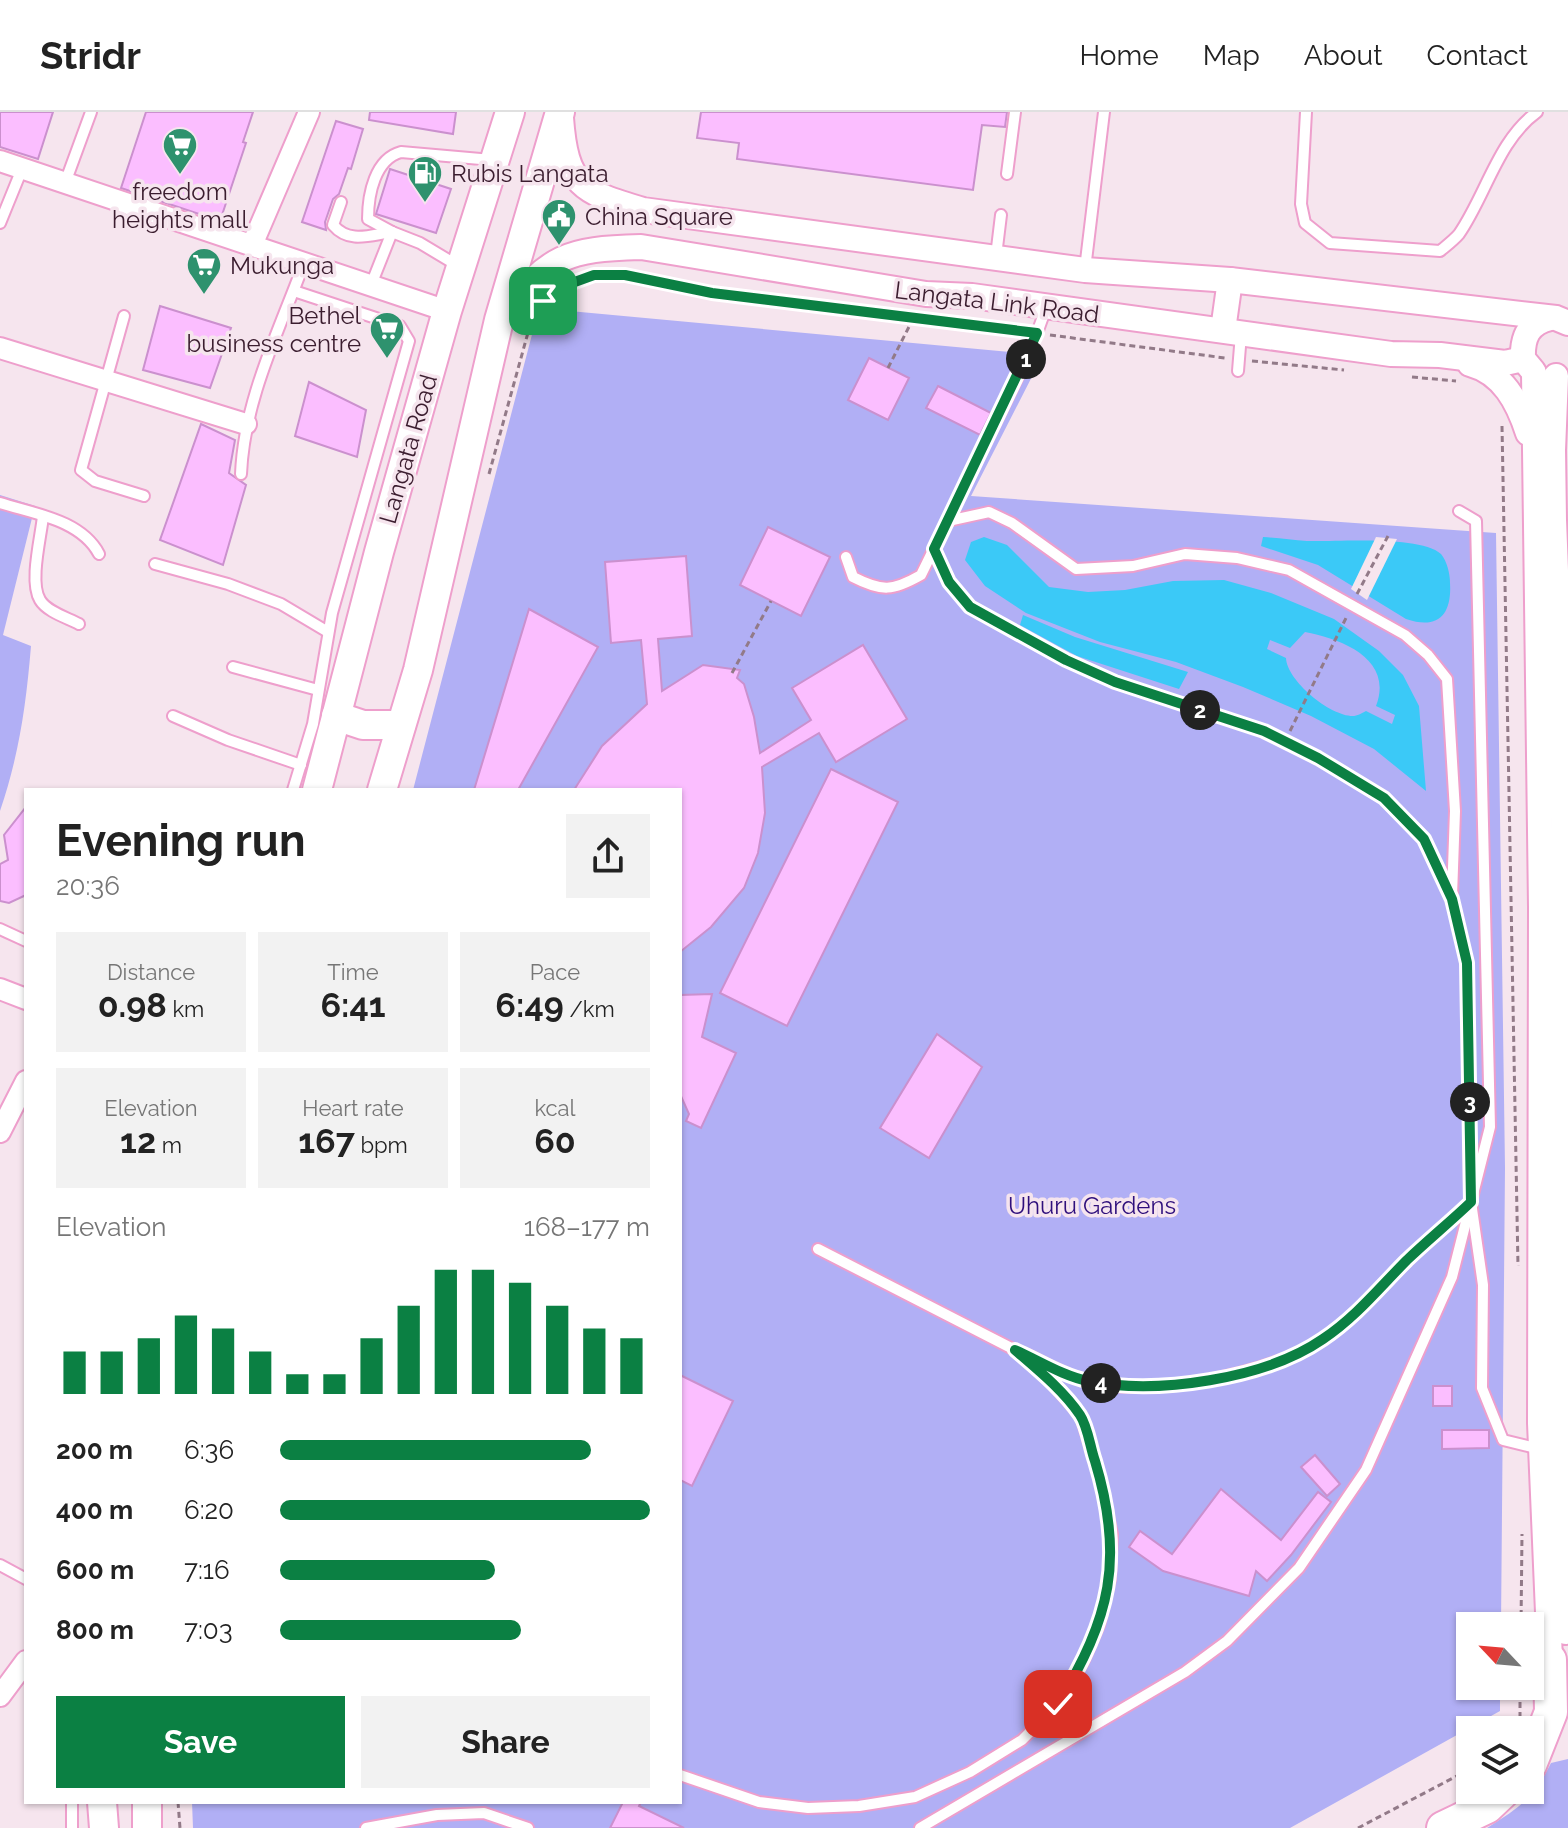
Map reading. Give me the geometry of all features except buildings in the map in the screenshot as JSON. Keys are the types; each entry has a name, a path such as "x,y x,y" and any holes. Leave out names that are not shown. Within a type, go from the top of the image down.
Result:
{"highway":[{"path":"1544,1730 1551,1712 1561,1662"},
{"path":"1443,1828 1490,1804"}],"main road":[{"name":"Langata Road","path":"318,788 379,552 447,311 510,112"},
{"path":"383,788 418,670 499,320 560,112"},
{"path":"336,716 363,725 401,725"},
{"path":"102,1804 104,1828"},
{"path":"147,1804 147,1828"}],"street":[{"path":"252,245 309,112"},
{"name":"Langata Link Road","path":"560,112 562,147 574,176 595,194 643,210 1085,270 1230,280 1562,320"},
{"path":"0,161 447,311"},
{"name":"Langata Link Road","path":"499,320 524,288 546,267 569,255 594,248 641,247 926,294 972,296 1391,354 1440,355 1505,363 1550,373"},
{"path":"1230,280 1232,331"},
{"path":"1544,454 1561,408 1550,373 1523,347 1527,333 1535,323 1562,320"},
{"path":"0,348 246,424"},
{"path":"1440,355 1480,367 1502,382 1519,406 1544,454"},
{"path":"1550,373 1544,454 1541,907 1551,1215 1552,1450 1562,1622 1561,1662"},
{"path":"0,989 24,998"},
{"path":"0,1132 24,1085"},
{"path":"0,1696 24,1664"}],"lane":[{"path":"65,183 91,112"},
{"path":"1007,174 1015,112"},
{"path":"1085,270 1104,112"},
{"path":"1306,112 1301,204 1305,223 1330,243 1440,251 1458,235 1506,149 1526,120 1537,112"},
{"path":"460,267 420,243 368,219 368,200 381,165 390,155 401,152 494,161"},
{"path":"0,223 22,169"},
{"path":"341,202 333,225 342,233 354,238 392,232"},
{"path":"996,258 1001,215"},
{"path":"371,285 392,232"},
{"path":"241,474 246,424 304,263"},
{"path":"294,291 400,326 409,341 328,632 313,724 294,788"},
{"path":"846,557 853,577 871,587 884,589 905,584 921,575 1037,333 1046,307"},
{"path":"124,316 81,470 95,481 144,496"},
{"path":"1232,331 1239,365"},
{"path":"0,503 80,530 99,554"},
{"path":"920,1828 1185,1672 1227,1641 1299,1568 1366,1470 1452,1277 1490,1127 1476,521 1459,511"},
{"path":"948,521 989,512 1012,523 1076,569 1133,566 1185,554 1237,558 1289,570 1405,635 1428,655 1447,679 1455,811 1452,899"},
{"path":"43,516 35,581 40,600 53,611 79,624"},
{"path":"351,543 379,552"},
{"path":"934,549 949,582 970,607 1066,660 1115,682 1264,731 1318,758 1384,798 1424,839 1452,899 1467,963 1471,1202 1483,1285 1482,1388 1503,1440 1552,1450"},
{"path":"155,564 228,584 281,604 328,632"},
{"path":"233,667 318,690"},
{"path":"173,716 228,740 301,765"},
{"path":"0,929 24,940"},
{"path":"818,1249 1015,1350 1085,1381 1129,1386 1239,1375 1285,1361 1323,1340 1359,1311 1407,1260 1471,1202"},
{"path":"682,1776 759,1802 808,1808 859,1806 915,1797 970,1772 1022,1740 1058,1704 1083,1662 1099,1625 1110,1579 1112,1534 1081,1416 1044,1374 1015,1350"},
{"path":"0,1565 24,1578"},
{"path":"72,1804 72,1828"},
{"path":"366,1828 437,1815 484,1813 528,1828"}],"path":[{"path":"488,478 532,318 543,301 572,283 594,275 625,275 712,293 915,316 1239,365 1351,371"},
{"path":"888,368 926,294"},
{"path":"1407,376 1461,381"},
{"path":"1502,419 1518,1276"},
{"path":"1285,742 1388,536"},
{"path":"732,673 771,601"},
{"path":"1521,1612 1522,1530"},
{"path":"1358,1828 1456,1776"},
{"path":"178,1804 180,1828"}],"green space":[{"name":"Uhuru Gardens","path":"548,309 1043,355 971,496 1496,533 1505,1168 1501,1612 1456,1612 1456,1700 1500,1700 1500,1711 1491,1716 1456,1716 1456,1736 1290,1828 193,1828 192,1804 682,1804 682,788 414,788 535,323"},
{"path":"0,495 35,506 3,635 31,646 21,730 0,811"},
{"path":"1568,1759 1568,1828 1487,1828 1521,1804 1544,1804 1544,1775 1551,1763"}],"shaded area":[{"path":"984,537 1007,545 1049,587 1088,592 1125,590 1173,581 1224,580 1271,593 1334,619 1379,651 1403,675 1419,706 1426,791 1374,749 1311,716 1176,662 1100,642 1026,613 985,586 965,560 971,542","holes":["1305,632 1348,646 1371,664 1378,676 1380,690 1376,706 1395,715 1392,724 1366,711 1355,716 1334,711 1302,687 1288,667 1286,658 1267,649 1270,640 1290,648"]},
{"path":"1263,537 1397,542 1430,548 1441,554 1448,568 1448,604 1435,621 1427,623 1406,619 1318,565 1261,546"},
{"path":"1023,615 1075,637 1188,672 1179,689 1077,656 1020,625"}],"pier":[{"path":"1376,537 1397,539 1367,600 1351,589"}],"place":[{"name":"freedom heights mall","path":"180,176"},
{"name":"Rubis Langata","path":"425,204"},
{"name":"China Square","path":"559,247"},
{"name":"Mukunga","path":"204,296"},
{"name":"Bethel business centre","path":"387,360"}],"route":[{"path":"543,301 572,283 594,275 625,275 712,293 1037,333 934,549 949,582 970,607 1066,660 1115,682 1264,731 1318,758 1384,798 1424,839 1452,899 1467,963 1471,1202 1407,1260 1359,1311 1323,1340 1285,1361 1239,1375 1129,1386 1085,1381 1015,1350 1044,1374 1081,1416 1112,1534 1110,1579 1099,1625 1083,1662 1058,1704"}]}
